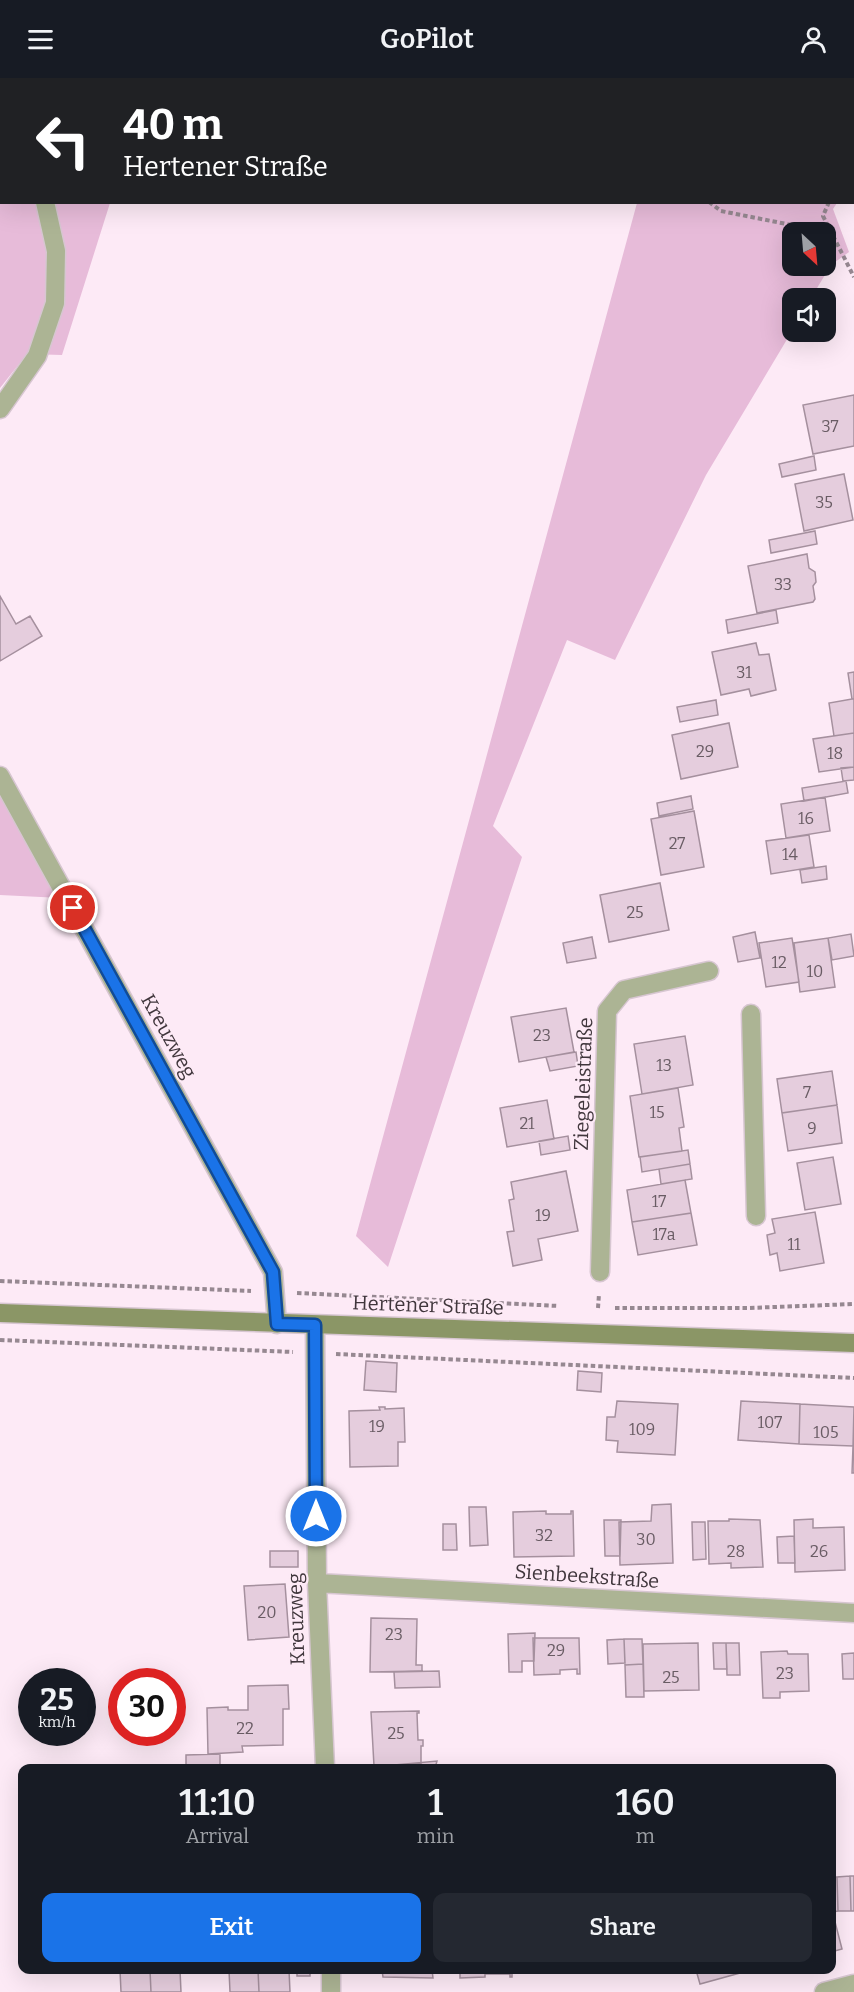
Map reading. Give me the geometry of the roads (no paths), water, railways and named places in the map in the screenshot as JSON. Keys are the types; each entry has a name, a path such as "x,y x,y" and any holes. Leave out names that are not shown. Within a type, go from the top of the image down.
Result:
{"main road":[{"name":"Hertener Straße","path":"0,1313 854,1343"}],"street":[{"path":"0,409 37,356 55,303 56,251 45,204"},
{"name":"Kreuzweg","path":"0,776 273,1272 277,1324"},
{"name":"Ziegeleistraße","path":"600,1272 607,1011 624,990 709,971"},
{"path":"752,1014 756,1216"},
{"name":"Kreuzweg","path":"315,1325 317,1583 325,1764"},
{"name":"Sienbeekstraße","path":"317,1583 854,1613"},
{"path":"331,1974 332,1992"},
{"path":"824,1992 854,1984"}]}
